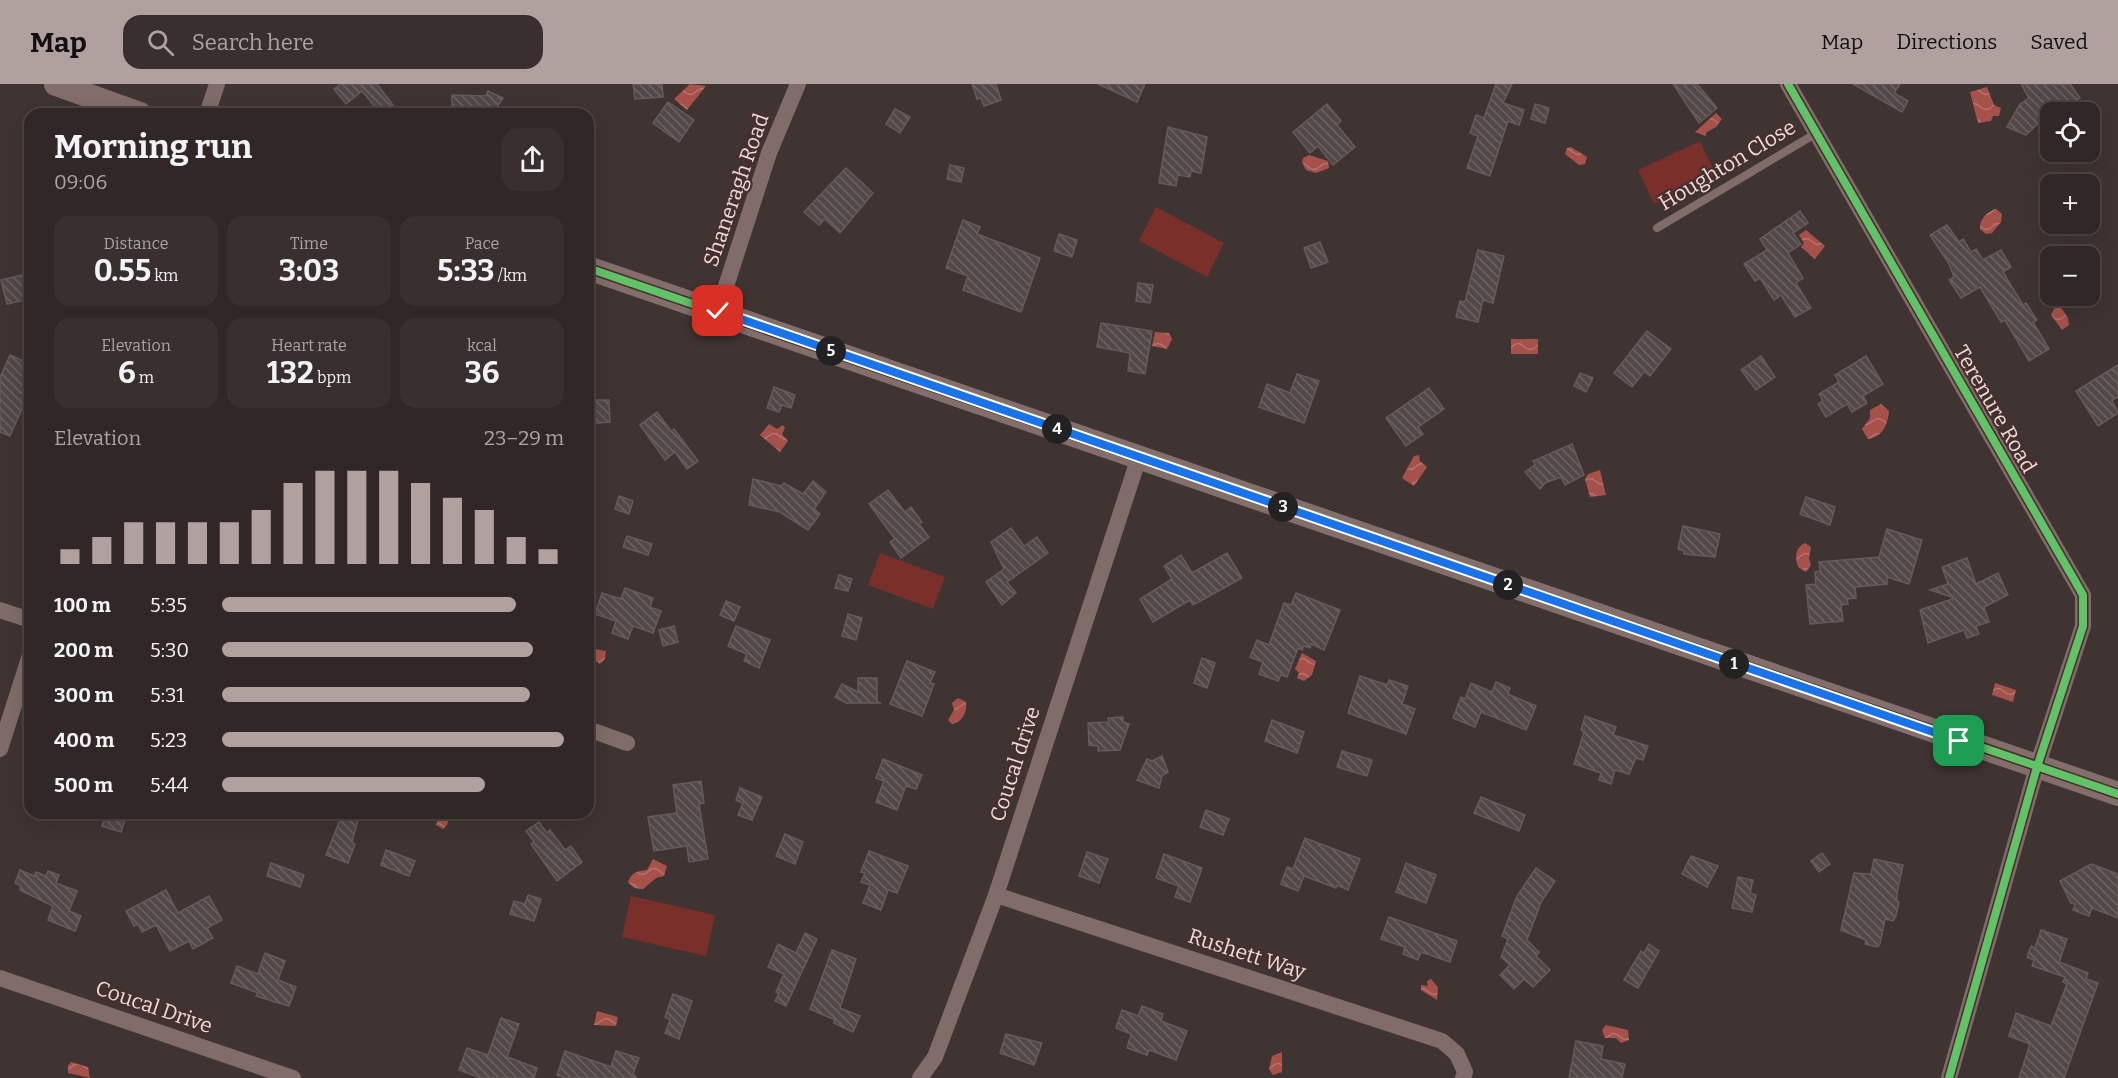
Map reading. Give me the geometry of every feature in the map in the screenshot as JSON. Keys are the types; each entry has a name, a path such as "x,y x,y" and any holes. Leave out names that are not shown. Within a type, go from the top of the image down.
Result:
{"street":[{"path":"56,84 123,108"},
{"path":"209,108 217,84"},
{"name":"Shaneragh Road","path":"718,311 769,153 798,84"},
{"name":"Terenure Road","path":"1788,84 2083,595 2083,626 2037,767 1949,1078"},
{"path":"594,270 2118,794"},
{"name":"Coucal drive","path":"920,1078 935,1057 996,895 1139,457"},
{"path":"0,610 24,618"},
{"path":"0,749 24,674"},
{"path":"594,731 627,743"},
{"name":"Rushett Way","path":"996,895 1442,1041 1457,1054 1465,1072 1463,1078"},
{"name":"Coucal Drive","path":"0,978 293,1078"}],"lane":[{"name":"Houghton Close","path":"1657,228 1815,134"}],"shaded area":[{"path":"1700,141 1716,175 1654,204 1638,170"},
{"path":"1156,207 1224,243 1207,277 1139,241"},
{"path":"880,553 945,577 933,609 868,585"},
{"path":"631,896 715,915 706,956 622,937"}],"water":[{"path":"690,84 706,86 687,110 674,99"},
{"path":"1987,87 1994,105 2001,108 1999,116 1993,116 1991,121 1978,123 1970,92"},
{"path":"1716,113 1722,119 1716,127 1707,132 1705,136 1695,132"},
{"path":"1571,147 1587,157 1585,164 1579,165 1565,154 1567,148"},
{"path":"1309,155 1328,161 1329,168 1316,173 1306,170 1302,162 1303,158"},
{"path":"1996,209 2002,214 2001,222 1992,233 1986,234 1980,229 1982,219"},
{"path":"1806,230 1825,246 1815,259 1801,247 1804,243 1799,235"},
{"path":"2060,306 2068,318 2069,325 2062,330 2051,315 2055,307"},
{"path":"1155,332 1169,333 1172,339 1167,349 1152,346"},
{"path":"1511,339 1538,339 1538,354 1511,354"},
{"path":"1881,404 1889,411 1886,425 1881,433 1868,439 1862,429 1870,418 1870,410"},
{"path":"769,424 777,429 783,425 785,428 782,434 788,441 780,452 760,435"},
{"path":"1419,455 1420,461 1427,467 1414,486 1402,478 1414,456"},
{"path":"1600,470 1606,495 1590,497 1585,479 1588,474"},
{"path":"1805,543 1811,547 1809,558 1811,565 1806,572 1798,567 1796,557 1799,547"},
{"path":"594,649 606,651 605,659 600,664 595,660"},
{"path":"1302,653 1316,661 1312,675 1304,681 1297,678 1299,673 1295,669"},
{"path":"1995,683 2016,690 2013,702 1992,695"},
{"path":"958,698 966,702 966,709 962,719 952,724 948,720 954,710 952,703"},
{"path":"438,819 449,819 443,829 436,825"},
{"path":"653,859 667,866 664,876 656,878 643,889 634,888 628,882 631,876 647,870"},
{"path":"1431,979 1438,987 1437,1000 1421,990 1421,985 1428,986 1427,981"},
{"path":"597,1011 618,1017 616,1026 594,1025"},
{"path":"1606,1025 1628,1030 1629,1040 1621,1043 1616,1038 1605,1038 1602,1030"},
{"path":"1282,1052 1282,1072 1273,1075 1269,1069 1272,1056"},
{"path":"71,1062 88,1067 90,1078 68,1073 68,1066"}],"building":[{"path":"341,84 377,84 393,105 389,108 376,108 362,91 346,104 334,89"},
{"path":"633,84 662,84 663,97 635,99"},
{"path":"972,84 996,84 1001,100 984,106 981,98 977,99"},
{"path":"1098,84 1145,84 1137,102"},
{"path":"1496,84 1512,84 1503,103 1524,110 1519,125 1508,121 1490,176 1467,168 1478,136 1470,133 1476,115 1484,118"},
{"path":"1673,84 1697,84 1717,108 1699,123"},
{"path":"1853,84 1900,84 1894,93 1908,101 1902,112"},
{"path":"2021,84 2070,84 2080,98 2074,102 2040,102 2040,122 2026,135 2007,127 2020,104 2029,98"},
{"path":"488,91 503,98 496,108 452,108 452,95 486,96"},
{"path":"668,102 694,120 679,142 653,123"},
{"path":"1327,104 1341,121 1337,125 1355,147 1333,165 1318,146 1310,153 1293,132"},
{"path":"1535,104 1549,108 1545,123 1531,119"},
{"path":"895,109 910,117 900,133 886,124"},
{"path":"1168,127 1207,137 1201,173 1191,171 1190,177 1178,175 1176,186 1159,183"},
{"path":"950,165 964,168 961,182 947,179"},
{"path":"846,168 873,193 840,233 825,219 819,225 804,212"},
{"path":"1800,211 1808,223 1793,233 1801,244 1788,253 1803,278 1796,283 1811,308 1795,317 1781,295 1774,300 1760,278 1755,281 1744,264 1767,250 1760,239"},
{"path":"963,220 980,227 977,234 1040,258 1021,312 963,290 968,276 946,268"},
{"path":"1947,225 1959,242 1963,239 1971,252 1976,249 1983,260 2001,250 2011,267 2003,272 2023,305 2026,303 2037,320 2033,322 2049,349 2029,361 2005,320 2001,322 1980,287 1961,298 1949,280 1954,277 1949,264 1930,235"},
{"path":"1059,234 1077,240 1072,257 1054,251"},
{"path":"1320,242 1328,262 1311,268 1304,248"},
{"path":"1478,250 1504,256 1493,303 1483,300 1478,322 1456,317 1460,301 1465,302"},
{"path":"24,274 24,300 7,304 1,280"},
{"path":"1138,283 1153,285 1150,303 1136,301"},
{"path":"1101,323 1152,331 1145,374 1128,371 1130,353 1097,347"},
{"path":"1647,331 1671,349 1650,376 1644,372 1632,387 1614,373"},
{"path":"10,355 24,361 24,404 10,436 0,432 0,378"},
{"path":"1761,356 1775,377 1756,390 1741,370"},
{"path":"1866,356 1883,384 1863,396 1867,403 1852,412 1847,404 1826,417 1818,404 1823,401 1819,394 1839,382 1835,375"},
{"path":"2118,365 2118,397 2112,400 2118,413 2098,426 2076,391"},
{"path":"1580,373 1593,378 1586,392 1574,386"},
{"path":"1297,374 1319,381 1304,423 1259,407 1267,384 1290,393"},
{"path":"774,387 795,395 791,408 782,405 779,412 767,408"},
{"path":"1429,388 1444,409 1418,427 1423,434 1406,446 1386,418"},
{"path":"594,400 609,400 610,422 594,423"},
{"path":"657,412 671,431 674,429 698,461 687,469 675,452 665,460 640,425"},
{"path":"1572,444 1584,475 1565,485 1561,477 1545,483 1540,489 1525,472 1535,465 1533,461"},
{"path":"753,479 781,486 784,483 803,494 813,481 826,492 814,509 820,514 808,530 780,512 749,505"},
{"path":"888,490 905,512 911,507 922,522 919,524 929,537 901,558 890,542 895,539 869,504"},
{"path":"619,496 633,501 629,514 615,509"},
{"path":"1806,497 1835,507 1830,525 1800,514"},
{"path":"1683,526 1720,534 1715,557 1684,554 1684,551 1678,549"},
{"path":"1011,528 1024,546 1037,537 1048,553 1007,582 1016,593 1002,605 986,582 1004,569 991,542"},
{"path":"1887,529 1922,540 1909,584 1887,577 1887,584 1855,587 1856,598 1847,599 1848,604 1841,605 1843,621 1810,624 1806,585 1816,584 1815,572 1820,571 1819,562 1879,557"},
{"path":"627,536 652,544 648,555 623,547"},
{"path":"1227,553 1242,578 1193,605 1190,600 1153,622 1140,599 1172,579 1164,566 1181,555 1192,573"},
{"path":"1967,558 1976,584 1998,573 2008,595 1984,607 1989,622 1976,626 1979,634 1967,638 1964,630 1928,643 1920,610 1955,598 1930,590 1948,584 1942,567"},
{"path":"839,575 852,579 848,591 835,588"},
{"path":"625,588 653,598 650,607 661,611 653,633 633,626 628,639 612,633 616,621 595,614 602,593 621,599"},
{"path":"1296,593 1340,610 1324,650 1311,644 1310,648 1304,646 1302,650 1298,648 1287,677 1281,675 1278,681 1259,674 1263,662 1250,657 1257,640 1269,645 1284,603 1291,605"},
{"path":"726,601 740,607 734,621 720,615"},
{"path":"848,614 862,618 856,640 842,636"},
{"path":"674,626 678,642 663,646 659,630"},
{"path":"736,626 770,640 759,668 744,661 747,654 728,646"},
{"path":"1202,658 1215,663 1207,688 1194,683"},
{"path":"907,661 935,672 930,683 934,684 922,716 890,704"},
{"path":"1360,676 1387,685 1389,680 1408,686 1402,704 1415,709 1406,734 1348,713"},
{"path":"858,678 877,678 877,701 880,703 846,703 835,697 842,684 858,692"},
{"path":"1496,682 1510,688 1508,694 1536,706 1526,730 1481,712 1475,727 1453,718 1461,697 1465,699 1471,683 1492,692"},
{"path":"1585,716 1616,727 1613,735 1648,746 1643,760 1636,758 1629,774 1615,770 1611,784 1599,780 1601,773 1574,764 1584,732 1581,730"},
{"path":"1123,717 1123,722 1129,724 1120,750 1098,751 1098,746 1089,745 1088,723 1109,722 1108,718"},
{"path":"1272,720 1304,732 1297,753 1265,741"},
{"path":"1342,751 1372,760 1367,776 1337,767"},
{"path":"1162,756 1168,772 1162,776 1159,788 1137,780 1147,759 1152,761"},
{"path":"883,759 922,775 916,789 906,786 897,810 876,802 884,781 876,778"},
{"path":"701,781 704,803 699,804 708,859 689,862 687,846 654,851 648,817 677,813 673,785"},
{"path":"740,788 762,797 752,820 738,815 743,803 736,800"},
{"path":"1481,797 1525,815 1519,831 1474,813"},
{"path":"1206,810 1229,819 1223,835 1200,827"},
{"path":"104,819 125,819 121,832 102,826"},
{"path":"340,819 358,820 352,842 355,844 348,863 326,855"},
{"path":"539,822 547,833 550,830 565,850 571,846 582,862 557,881 531,844 534,842 526,831"},
{"path":"785,834 803,842 795,864 776,856"},
{"path":"1305,838 1360,859 1348,890 1304,876 1298,891 1281,884 1287,867 1293,869"},
{"path":"386,850 415,861 409,876 381,865"},
{"path":"869,851 908,866 897,893 888,890 881,910 863,903 870,885 861,882 865,873 861,872"},
{"path":"1087,852 1108,859 1099,883 1079,876"},
{"path":"1822,853 1830,864 1819,872 1811,861"},
{"path":"1164,854 1202,868 1190,902 1175,897 1179,886 1156,878"},
{"path":"1691,856 1718,866 1707,887 1682,874"},
{"path":"1874,859 1903,865 1897,893 1897,902 1899,902 1896,916 1893,921 1885,919 1880,944 1877,947 1865,944 1866,940 1841,930 1854,873 1871,874"},
{"path":"271,863 304,875 300,887 267,876"},
{"path":"1406,863 1436,875 1426,903 1396,892"},
{"path":"2091,864 2118,874 2118,918 2092,908 2089,916 2073,910 2075,904 2071,903 2060,881"},
{"path":"1536,868 1555,881 1541,902 1527,940 1539,952 1536,956 1550,970 1533,987 1524,979 1514,989 1500,975 1510,965 1501,957 1508,939 1502,936 1517,896"},
{"path":"20,870 34,876 36,872 46,876 48,871 59,875 56,883 77,891 69,911 81,916 75,931 48,920 53,906 20,890 21,886 15,883"},
{"path":"1738,877 1753,880 1750,893 1756,895 1752,912 1732,908"},
{"path":"166,890 178,913 209,896 222,920 207,928 213,938 193,949 189,941 170,951 156,925 142,932 138,924 134,926 126,911"},
{"path":"528,895 541,899 534,921 510,914 514,901 525,904"},
{"path":"1389,917 1457,941 1450,962 1421,952 1418,960 1403,954 1405,947 1381,939"},
{"path":"2041,930 2067,939 2059,962 2088,973 2086,979 2098,983 2064,1078 2019,1078 2030,1044 2009,1036 2016,1013 2051,1026 2067,984 2063,982 2065,977 2032,966 2034,960 2027,957 2031,946 2035,948"},
{"path":"805,933 817,939 786,1006 775,1001 779,993 776,992 784,974 768,967 778,944 796,953"},
{"path":"1649,944 1659,951 1638,988 1624,980 1641,951 1644,953"},
{"path":"832,950 856,959 840,1008 860,1016 853,1032 834,1023 835,1020 810,1009"},
{"path":"265,953 285,961 278,980 296,987 289,1006 256,996 258,993 231,983 237,966 258,974"},
{"path":"673,994 692,1001 679,1039 665,1033 670,1020 665,1017"},
{"path":"1142,1006 1163,1014 1161,1021 1187,1031 1176,1060 1149,1050 1147,1055 1127,1048 1131,1034 1116,1028 1122,1010 1138,1016"},
{"path":"501,1018 519,1024 507,1057 537,1068 534,1078 481,1078 459,1070 467,1048 488,1055"},
{"path":"1006,1034 1042,1043 1034,1065 1000,1053"},
{"path":"1576,1041 1603,1046 1601,1059 1625,1064 1622,1078 1569,1078"},
{"path":"565,1051 611,1067 616,1051 639,1058 633,1074 637,1078 566,1078 557,1075"}],"cycle path":[{"path":"1788,84 2083,595 2083,626 2037,767 1949,1078"},
{"path":"594,270 2118,794"}],"route":[{"path":"718,311 1959,741"}]}
